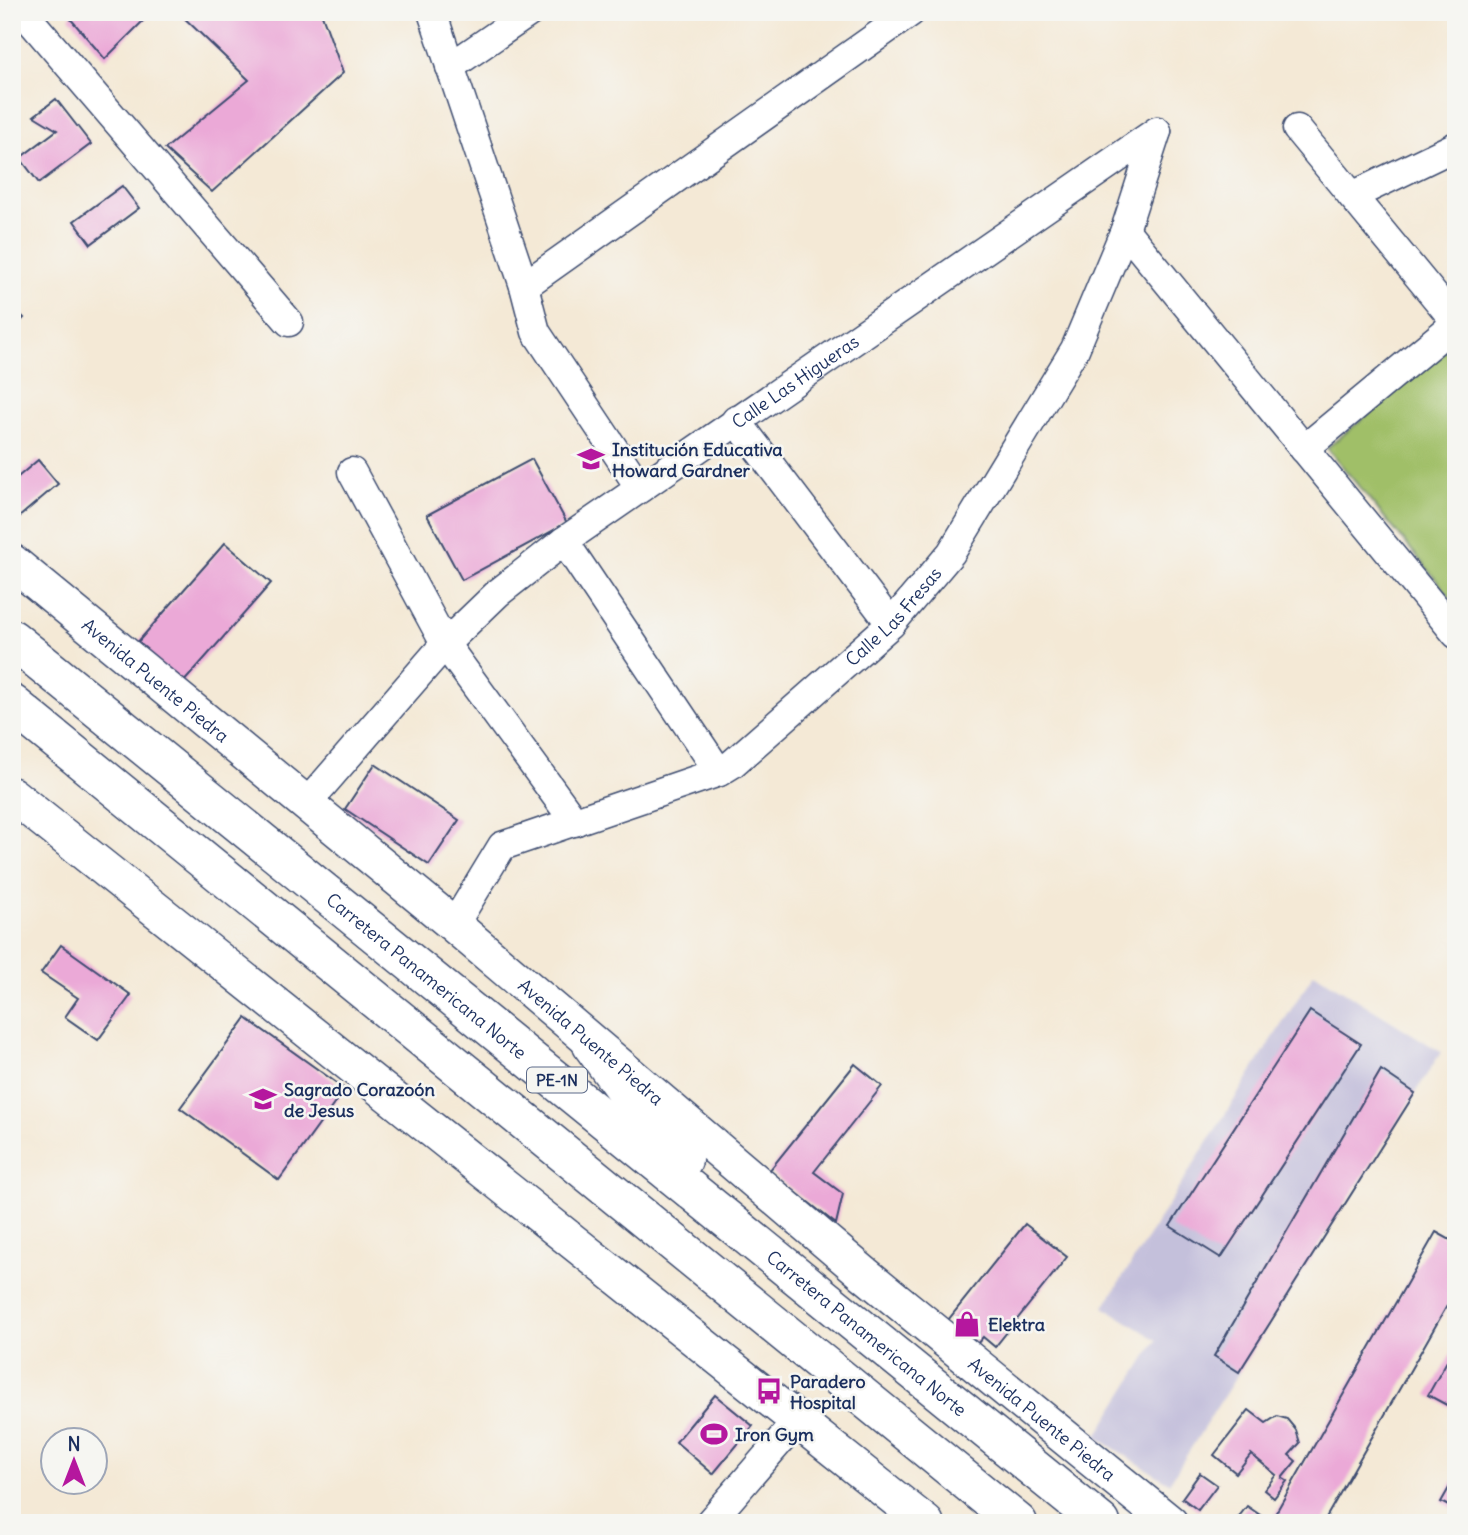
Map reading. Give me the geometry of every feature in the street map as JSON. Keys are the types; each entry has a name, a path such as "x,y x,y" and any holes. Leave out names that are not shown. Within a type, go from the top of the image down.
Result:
{"highway":[{"name":"Carretera Panamericana Norte","path":"12,639 1101,1523"},
{"name":"PE-1N","path":"12,704 1018,1523"},
{"path":"592,1045 638,1108 751,1238"}],"main road":[{"name":"Avenida Puente Piedra","path":"12,562 454,925 862,1272 1170,1523"},
{"path":"12,795 926,1523"}],"street":[{"path":"23,12 289,322"},
{"path":"432,12 524,286 536,332 640,488"},
{"path":"450,67 530,12"},
{"path":"524,286 911,12"},
{"path":"1297,129 1456,323 1304,449"},
{"name":"Calle Las Fresas","path":"454,925 502,846 719,772 732,764 891,624 951,553 1075,349 1125,230 1157,131"},
{"name":"Calle Las Higueras","path":"307,803 445,644 498,593 564,541 736,420 1157,131"},
{"path":"1352,196 1456,146"},
{"path":"1125,230 1454,630"},
{"path":"736,420 891,624"},
{"path":"352,471 445,644 575,822"},
{"path":"564,541 719,772"},
{"path":"709,1523 798,1420"}],"shaded area":[{"path":"1314,973 1441,1052 1169,1483 1096,1437 1157,1340 1104,1307"}],"green space":[{"path":"1449,348 1456,357 1456,604 1327,448"}],"building":[{"path":"75,12 152,12 105,59 69,17"},
{"path":"178,12 321,12 343,73 212,192 165,149 249,80"},
{"path":"56,99 91,144 39,183 20,158 57,130 34,116"},
{"path":"122,186 139,208 91,244 74,221"},
{"path":"12,306 24,318 12,330"},
{"path":"532,459 567,523 462,580 427,515"},
{"path":"38,460 58,484 12,523 12,482"},
{"path":"225,543 271,583 182,684 136,644"},
{"path":"375,764 459,820 429,865 345,809"},
{"path":"61,945 131,995 98,1040 65,1017 78,998 41,973"},
{"path":"1310,1011 1361,1044 1221,1258 1170,1226"},
{"name":"Sagrado Corazoón de Jesus","path":"246,1018 345,1089 279,1180 180,1108"},
{"path":"855,1064 882,1086 814,1172 843,1194 836,1224 769,1171"},
{"path":"1381,1070 1415,1093 1239,1372 1214,1356"},
{"path":"1025,1224 1067,1257 995,1347 983,1337 977,1344 948,1320"},
{"path":"1436,1232 1456,1243 1456,1290 1323,1523 1270,1523"},
{"path":"1456,1345 1456,1410 1428,1395"},
{"name":"Iron Gym","path":"715,1395 753,1426 713,1474 676,1442"},
{"path":"1249,1410 1266,1423 1277,1416 1287,1419 1296,1430 1300,1443 1289,1455 1296,1461 1282,1478 1287,1481 1274,1498 1264,1490 1276,1475 1251,1454 1236,1473 1214,1455"},
{"path":"1200,1473 1217,1485 1198,1510 1182,1498"},
{"path":"1453,1481 1456,1483 1456,1510 1441,1502"},
{"path":"1247,1506 1263,1517 1259,1523 1234,1523"}],"place":[{"name":"Institución Educativa Howard Gardner","path":"591,459"},
{"name":"Sagrado Corazoón de Jesus","path":"263,1099"},
{"name":"Elektra","path":"967,1324"},
{"name":"Paradero Hospital","path":"769,1391"},
{"name":"Iron Gym","path":"714,1434"}]}
